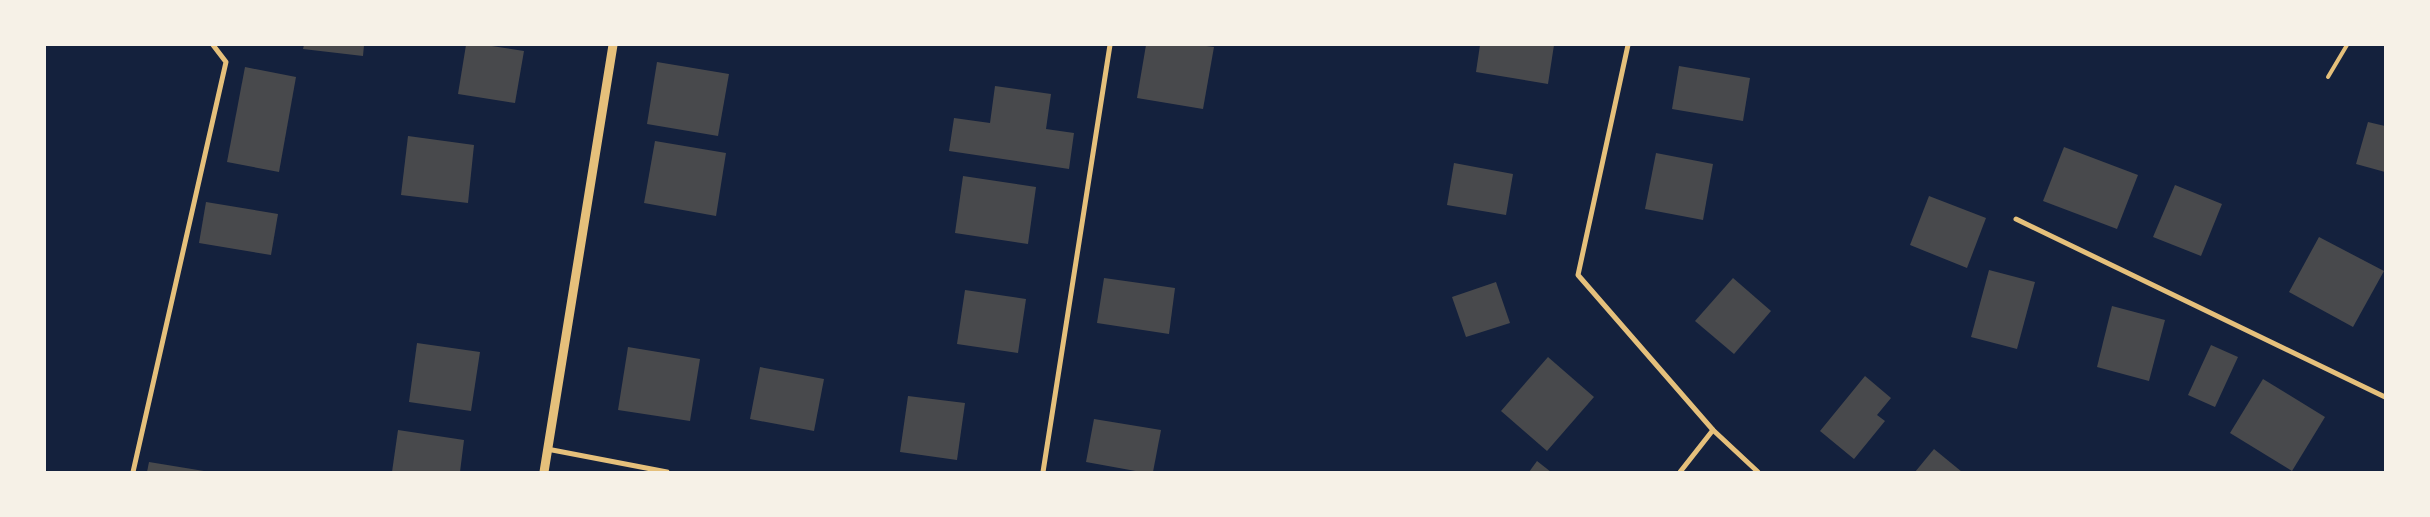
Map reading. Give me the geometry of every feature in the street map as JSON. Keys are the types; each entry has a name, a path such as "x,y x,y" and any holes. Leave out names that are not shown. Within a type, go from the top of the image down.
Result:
{"street":[{"path":"133,472 226,62 213,45"},
{"path":"544,472 613,45"},
{"path":"1043,472 1110,45"},
{"path":"1628,45 1578,275 1713,430 1758,472"},
{"path":"2016,219 2385,397"},
{"path":"1680,472 1713,430"},
{"path":"547,449 667,472"}],"lane":[{"path":"2328,77 2347,45"}],"building":[{"path":"304,45 364,45 363,56 303,49"},
{"path":"466,45 485,45 524,51 515,103 458,94"},
{"path":"1146,45 1199,45 1214,47 1203,109 1137,98"},
{"path":"1480,45 1554,45 1548,84 1476,72"},
{"path":"657,62 729,74 718,136 647,124"},
{"path":"1679,66 1750,78 1743,121 1672,109"},
{"path":"245,67 296,77 279,172 227,162"},
{"path":"995,86 1051,94 1046,129 1074,133 1069,169 949,151 954,118 990,123"},
{"path":"2368,122 2385,126 2385,172 2356,164"},
{"path":"408,136 474,145 468,203 401,195"},
{"path":"655,141 726,153 716,216 644,203"},
{"path":"2064,147 2138,175 2117,229 2043,201"},
{"path":"1656,153 1713,164 1703,220 1645,209"},
{"path":"1454,163 1513,174 1506,215 1447,205"},
{"path":"963,176 1036,187 1028,244 955,233"},
{"path":"2175,185 2222,204 2201,256 2153,237"},
{"path":"1929,196 1986,218 1967,268 1910,245"},
{"path":"206,202 278,214 271,255 199,243"},
{"path":"2319,237 2384,271 2353,327 2289,292"},
{"path":"1989,270 2035,282 2017,349 1971,337"},
{"path":"1104,278 1175,288 1169,334 1097,323"},
{"path":"1733,278 1771,311 1734,354 1695,321"},
{"path":"1496,282 1510,323 1466,337 1452,297"},
{"path":"965,290 1026,299 1018,353 957,344"},
{"path":"2112,306 2165,320 2149,381 2097,367"},
{"path":"417,343 480,352 471,411 409,402"},
{"path":"2211,345 2238,357 2215,407 2188,395"},
{"path":"628,347 700,359 690,421 618,410"},
{"path":"1548,357 1594,397 1547,451 1501,411"},
{"path":"760,367 824,379 814,431 750,419"},
{"path":"1865,376 1891,398 1877,415 1885,421 1854,459 1820,431"},
{"path":"2263,379 2325,417 2292,471 2230,433"},
{"path":"908,396 965,403 957,460 900,452"},
{"path":"1094,419 1161,430 1153,472 1141,472 1086,462"},
{"path":"398,430 464,440 460,472 392,472"},
{"path":"1934,449 1962,472 1915,472"},
{"path":"1537,461 1551,472 1529,472"},
{"path":"149,462 204,471 204,472 147,472"}]}
